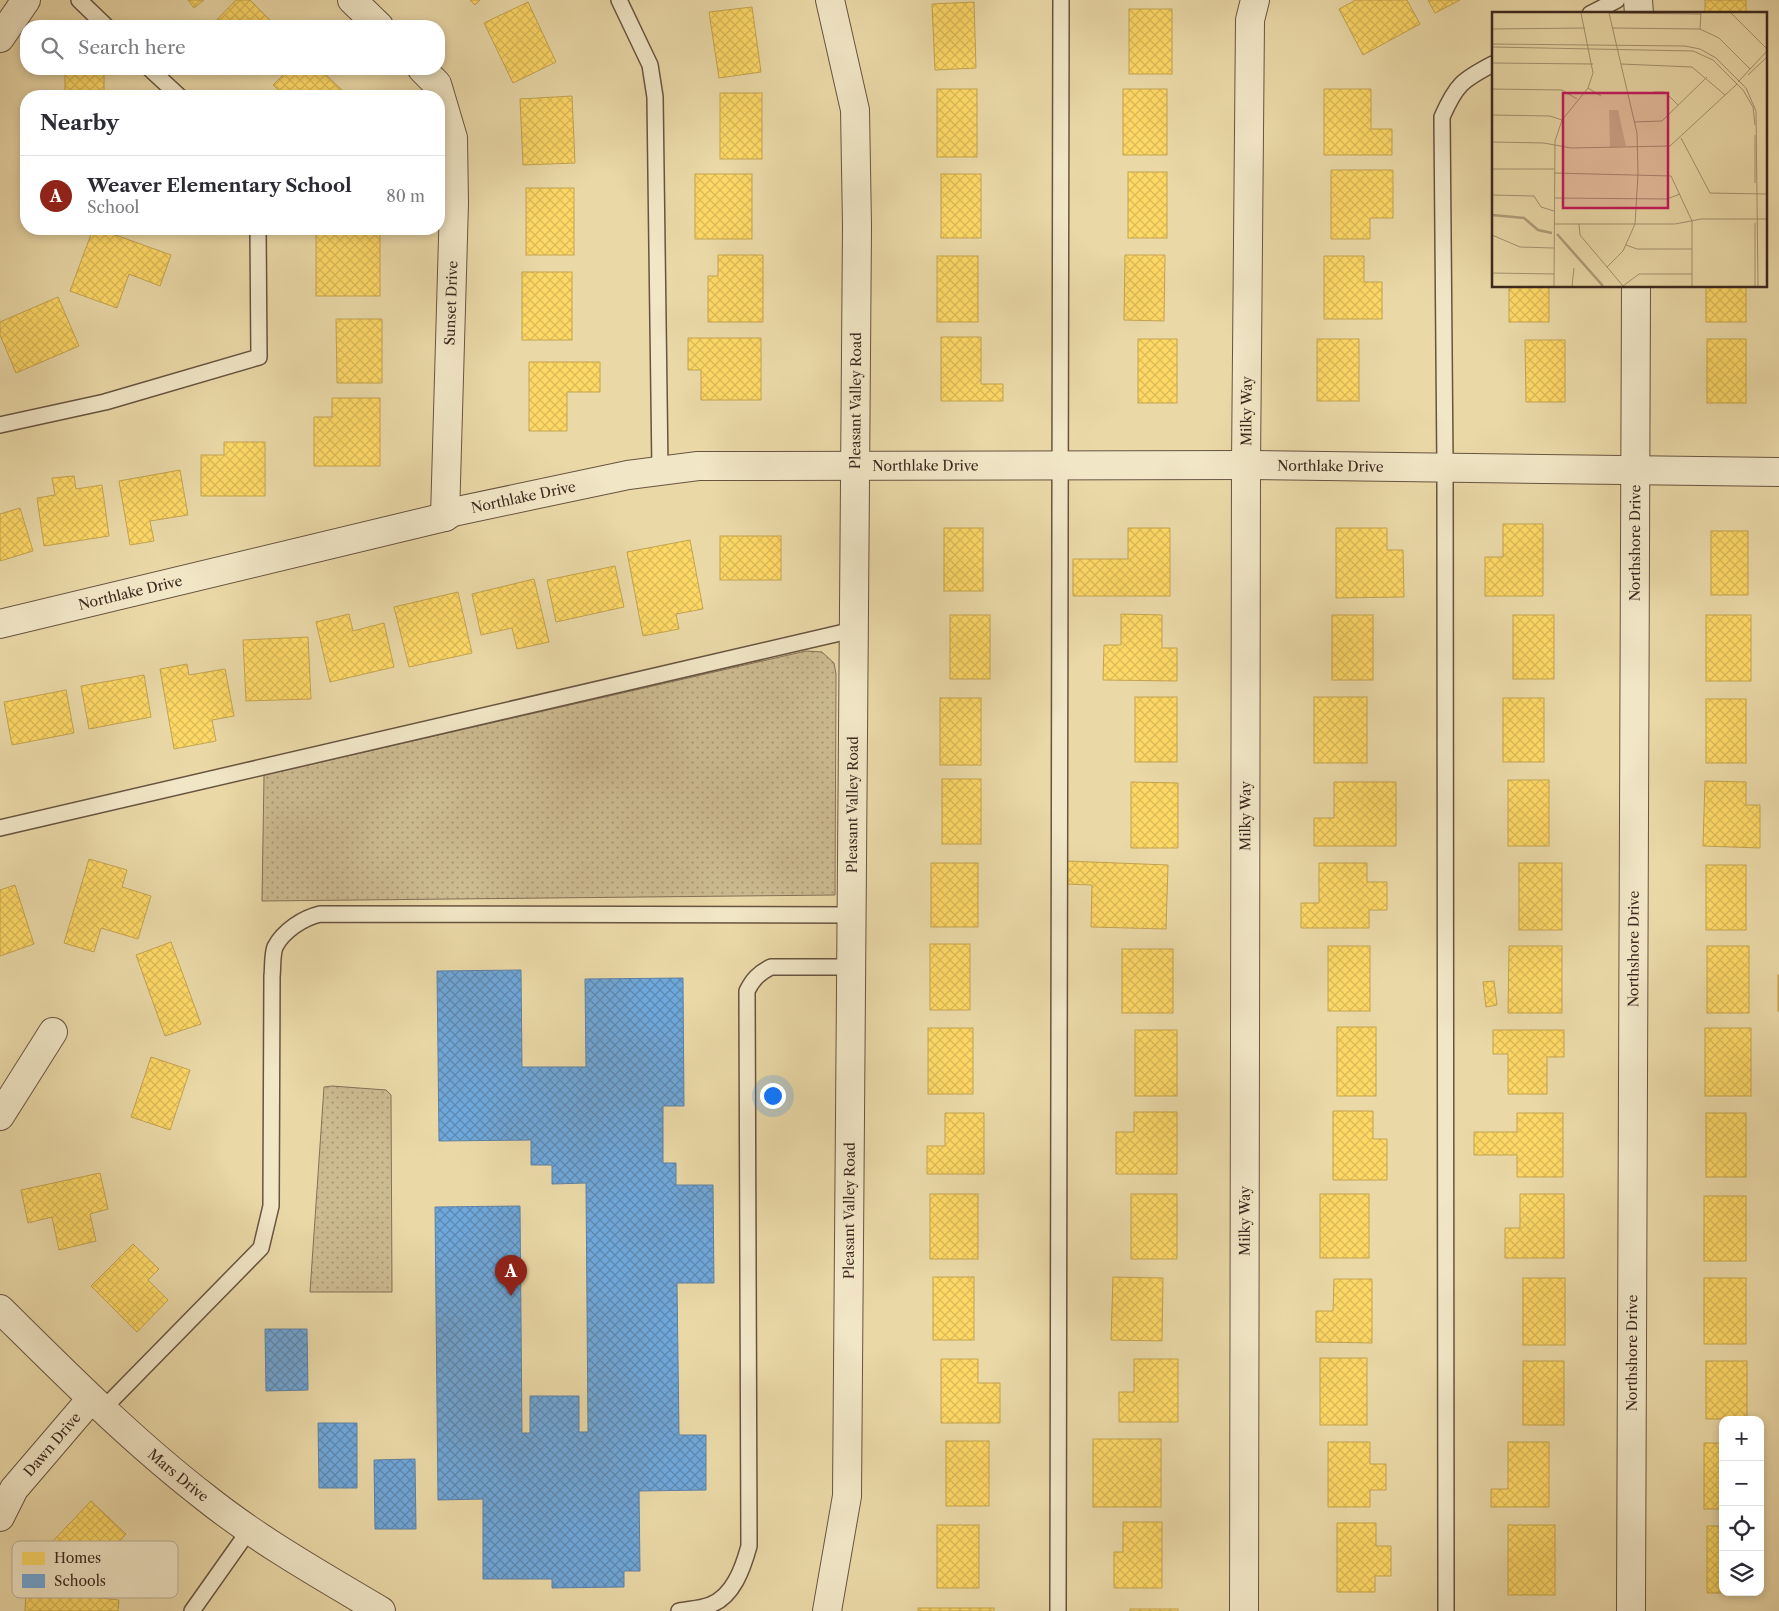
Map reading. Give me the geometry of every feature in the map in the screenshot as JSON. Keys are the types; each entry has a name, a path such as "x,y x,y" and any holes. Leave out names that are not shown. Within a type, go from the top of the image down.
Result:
{"street":[{"path":"0,38 26,0"},
{"path":"352,0 373,20"},
{"name":"Pleasant Valley Road","path":"827,1611 847,1496 857,226 855,110 830,0"},
{"name":"Milky Way","path":"1244,1611 1246,465 1253,10"},
{"name":"Sunset Drive","path":"428,75 437,84 439,90"},
{"name":"Sunset Drive","path":"445,111 453,138 454,203 445,516"},
{"name":"Northshore Drive","path":"1631,1611 1636,288"},
{"name":"Northlake Drive","path":"0,624 445,516 453,512 599,481 660,470 698,466 854,464 1246,465 1779,472"},
{"path":"0,1116 53,1032"},
{"name":"Mars Drive","path":"0,1309 97,1404 206,1499 293,1558 381,1611"},
{"name":"Dawn Drive","path":"0,1517 14,1489 97,1404"}],"lane":[{"path":"79,0 100,20"},
{"path":"619,0 650,65 655,97 660,470"},
{"path":"1058,1611 1062,465 1061,0"},
{"path":"1594,12 1617,0"},
{"path":"1446,1611 1445,467 1442,117 1452,95 1466,78 1492,65"},
{"path":"156,75 172,90"},
{"path":"0,426 105,402 259,357 258,235"},
{"path":"0,828 853,630"},
{"path":"97,1404 261,1248 271,1206 272,976 275,948 290,929 308,916 320,914 852,915"},
{"path":"679,1611 711,1605 730,1590 743,1570 749,1546 747,991 753,980 761,972 771,967 852,966"},
{"path":"192,1611 250,1528"}],"shaded area":[{"path":"806,651 822,652 834,663 836,674 835,895 262,901 264,775"},
{"path":"324,1087 386,1090 391,1095 392,1292 310,1292"}],"building: Homes":[{"path":"188,0 204,0 194,8"},
{"path":"236,0 250,0 270,20 217,20"},
{"path":"470,0 480,0 475,5"},
{"path":"1356,0 1407,0 1420,24 1363,55 1339,9"},
{"path":"1428,0 1460,0 1435,13"},
{"path":"1705,0 1746,0 1746,12 1705,12"},
{"path":"528,2 556,62 513,83 484,23"},
{"path":"974,2 976,68 935,70 932,4"},
{"path":"752,7 761,72 719,78 709,12"},
{"path":"1129,9 1172,9 1172,74 1129,74"},
{"path":"65,75 104,75 104,90 65,90"},
{"path":"283,75 326,75 342,90 278,90 273,85"},
{"path":"937,89 977,89 977,157 937,157"},
{"path":"1123,89 1167,89 1167,155 1123,155"},
{"path":"1324,89 1371,89 1371,129 1392,129 1392,155 1324,155"},
{"path":"720,93 762,93 762,159 720,159"},
{"path":"572,96 575,163 523,165 520,99"},
{"path":"1331,170 1393,170 1393,218 1370,218 1370,239 1331,239"},
{"path":"1128,172 1167,172 1167,238 1128,238"},
{"path":"695,174 752,174 752,239 695,239"},
{"path":"941,174 981,174 981,238 941,238"},
{"path":"526,188 574,188 574,255 526,255"},
{"path":"91,235 116,235 171,255 160,286 129,274 117,308 70,291"},
{"path":"316,235 380,235 380,296 316,296"},
{"path":"718,255 763,255 763,322 708,322 708,276 718,276"},
{"path":"1125,255 1165,255 1164,321 1124,320"},
{"path":"937,256 978,256 978,322 937,322"},
{"path":"1324,256 1364,256 1364,282 1382,282 1382,319 1324,319"},
{"path":"522,272 572,272 572,340 522,340"},
{"path":"1509,288 1549,288 1549,322 1509,322"},
{"path":"1706,288 1746,288 1746,322 1706,322"},
{"path":"58,297 79,346 16,373 0,335 0,322"},
{"path":"336,319 382,319 382,383 337,383"},
{"path":"941,337 981,337 981,384 1003,384 1003,401 941,401"},
{"path":"688,338 761,338 761,400 701,400 701,370 688,370"},
{"path":"1138,339 1177,339 1177,403 1138,403"},
{"path":"1317,339 1359,339 1359,401 1317,401"},
{"path":"1707,339 1746,339 1746,403 1707,403"},
{"path":"1525,340 1565,340 1565,402 1526,402"},
{"path":"529,362 600,362 600,392 567,392 567,431 529,431"},
{"path":"332,398 380,398 380,466 314,466 314,417 332,417"},
{"path":"224,442 265,442 265,496 201,496 201,455 224,455"},
{"path":"180,470 188,515 150,521 154,541 130,545 119,481"},
{"path":"74,476 76,489 102,485 109,536 44,546 37,498 55,495 52,478"},
{"path":"20,508 33,551 0,561 0,514"},
{"path":"1503,524 1543,524 1543,596 1485,596 1485,557 1503,557"},
{"path":"944,528 983,528 983,591 944,591"},
{"path":"1128,528 1170,528 1170,596 1073,596 1073,559 1128,559"},
{"path":"1336,528 1387,528 1387,550 1403,550 1404,597 1336,598"},
{"path":"1711,531 1748,531 1748,595 1711,595"},
{"path":"720,536 781,536 781,580 720,580"},
{"path":"690,540 703,609 676,614 679,629 643,636 627,552"},
{"path":"615,566 624,607 556,622 547,580"},
{"path":"534,579 549,642 517,649 512,628 481,635 472,594"},
{"path":"458,592 472,653 409,667 394,607"},
{"path":"349,614 353,631 384,623 394,667 330,682 316,622"},
{"path":"1121,614 1162,615 1162,648 1177,648 1177,681 1103,680 1104,645 1121,645"},
{"path":"950,615 990,615 990,679 950,679"},
{"path":"1332,615 1373,615 1373,680 1332,680"},
{"path":"1513,615 1554,615 1554,679 1513,679"},
{"path":"1706,615 1751,615 1751,681 1706,681"},
{"path":"308,637 311,699 246,701 243,640"},
{"path":"187,664 189,675 225,669 234,716 212,720 216,741 174,749 160,669"},
{"path":"144,675 151,717 89,729 81,686"},
{"path":"66,690 74,733 12,745 4,702"},
{"path":"1135,697 1177,697 1177,762 1135,762"},
{"path":"1314,697 1367,697 1367,763 1314,763"},
{"path":"940,698 981,698 981,765 940,765"},
{"path":"1503,698 1544,698 1544,762 1503,762"},
{"path":"1706,699 1746,699 1746,763 1706,763"},
{"path":"942,779 981,779 981,844 942,844"},
{"path":"1508,780 1549,780 1549,846 1508,846"},
{"path":"1705,781 1746,782 1746,805 1760,805 1760,848 1703,846"},
{"path":"1131,782 1178,783 1178,848 1131,848"},
{"path":"1334,782 1396,782 1396,846 1314,846 1314,818 1334,818"},
{"path":"89,859 127,870 122,887 151,896 138,939 101,928 94,952 64,943"},
{"path":"1066,861 1168,865 1166,929 1091,927 1092,885 1066,884"},
{"path":"931,863 978,863 978,927 931,927"},
{"path":"1319,863 1367,863 1367,882 1387,882 1387,910 1369,910 1369,928 1301,928 1301,903 1319,903"},
{"path":"1519,863 1562,863 1562,930 1519,930"},
{"path":"1706,865 1746,865 1746,930 1706,930"},
{"path":"15,885 34,944 0,956 0,890"},
{"path":"171,942 201,1024 165,1036 136,955"},
{"path":"930,944 970,944 970,1010 930,1010"},
{"path":"1328,946 1370,946 1370,1011 1328,1011"},
{"path":"1509,946 1562,946 1562,1013 1508,1013"},
{"path":"1707,946 1749,946 1749,1013 1707,1013"},
{"path":"1122,949 1173,949 1173,1013 1122,1013"},
{"path":"1779,975 1779,1011 1778,1011"},
{"path":"1494,981 1497,1005 1486,1007 1483,982"},
{"path":"1337,1027 1376,1027 1376,1096 1337,1096"},
{"path":"928,1028 973,1028 973,1094 928,1094"},
{"path":"1705,1028 1751,1028 1751,1096 1705,1096"},
{"path":"1135,1030 1177,1030 1177,1096 1135,1096"},
{"path":"1493,1030 1564,1030 1564,1057 1547,1057 1547,1094 1508,1094 1508,1054 1493,1054"},
{"path":"151,1057 190,1070 170,1130 131,1117"},
{"path":"1333,1111 1373,1111 1373,1139 1387,1139 1387,1180 1333,1180"},
{"path":"1134,1112 1177,1112 1177,1174 1116,1174 1116,1132 1134,1132"},
{"path":"945,1113 984,1113 984,1174 927,1174 927,1146 945,1146"},
{"path":"1517,1113 1563,1113 1563,1177 1517,1177 1517,1155 1474,1155 1474,1132 1517,1132"},
{"path":"1706,1113 1746,1113 1746,1177 1706,1177"},
{"path":"100,1173 108,1209 90,1214 96,1241 59,1250 52,1217 28,1223 21,1190"},
{"path":"930,1194 978,1194 978,1259 930,1259"},
{"path":"1131,1194 1177,1194 1177,1259 1131,1259"},
{"path":"1320,1194 1369,1194 1369,1258 1320,1258"},
{"path":"1520,1194 1564,1194 1564,1258 1505,1258 1505,1228 1520,1228"},
{"path":"1704,1196 1746,1196 1746,1261 1704,1261"},
{"path":"133,1244 159,1269 148,1280 168,1300 137,1332 91,1286"},
{"path":"933,1277 974,1277 974,1340 933,1340"},
{"path":"1113,1277 1163,1278 1162,1341 1111,1340"},
{"path":"1523,1278 1565,1278 1565,1345 1523,1345"},
{"path":"1704,1278 1746,1278 1746,1344 1704,1344"},
{"path":"1334,1279 1372,1279 1372,1343 1316,1342 1316,1311 1333,1311"},
{"path":"1320,1358 1367,1358 1367,1425 1320,1425"},
{"path":"941,1359 978,1359 978,1383 1000,1383 1000,1423 941,1423"},
{"path":"1134,1359 1178,1359 1178,1422 1119,1422 1119,1392 1134,1392"},
{"path":"1523,1361 1564,1361 1564,1425 1523,1425"},
{"path":"1706,1361 1747,1361 1747,1416 1719,1416 1719,1419 1706,1419"},
{"path":"1093,1439 1161,1439 1161,1507 1093,1507"},
{"path":"946,1441 989,1441 989,1506 946,1506"},
{"path":"1328,1442 1370,1442 1370,1464 1386,1464 1386,1490 1370,1490 1370,1507 1328,1507"},
{"path":"1508,1442 1549,1442 1549,1507 1491,1507 1491,1489 1508,1489"},
{"path":"1704,1443 1719,1443 1719,1509 1704,1509"},
{"path":"91,1501 126,1534 120,1541 53,1541"},
{"path":"1123,1522 1162,1522 1162,1588 1114,1588 1114,1552 1123,1552"},
{"path":"1337,1523 1376,1523 1376,1546 1391,1546 1391,1576 1375,1576 1375,1592 1337,1592"},
{"path":"937,1525 979,1525 979,1588 937,1588"},
{"path":"1508,1525 1555,1525 1555,1595 1508,1595"},
{"path":"1707,1526 1719,1526 1719,1593 1707,1593"},
{"path":"26,1598 100,1598 119,1600 118,1611 25,1611"},
{"path":"918,1608 994,1608 994,1611 918,1611"},
{"path":"1130,1609 1178,1609 1178,1611 1130,1611"}],"building: Schools":[{"path":"521,970 522,1067 586,1067 585,979 683,978 684,1106 663,1106 663,1163 676,1163 676,1185 713,1185 714,1283 677,1283 679,1435 706,1435 706,1490 639,1491 640,1571 624,1571 624,1587 552,1588 552,1579 483,1579 483,1499 438,1500 435,1207 520,1206 522,1433 530,1433 530,1396 579,1396 579,1432 588,1432 586,1183 552,1184 552,1165 531,1165 531,1140 439,1141 437,971"},
{"path":"265,1329 307,1329 308,1390 266,1391"},
{"path":"318,1423 357,1423 357,1488 319,1488"},
{"path":"415,1459 416,1529 375,1529 374,1460"}],"place":[{"name":"Weaver Elementary School","path":"511,1296"}]}
